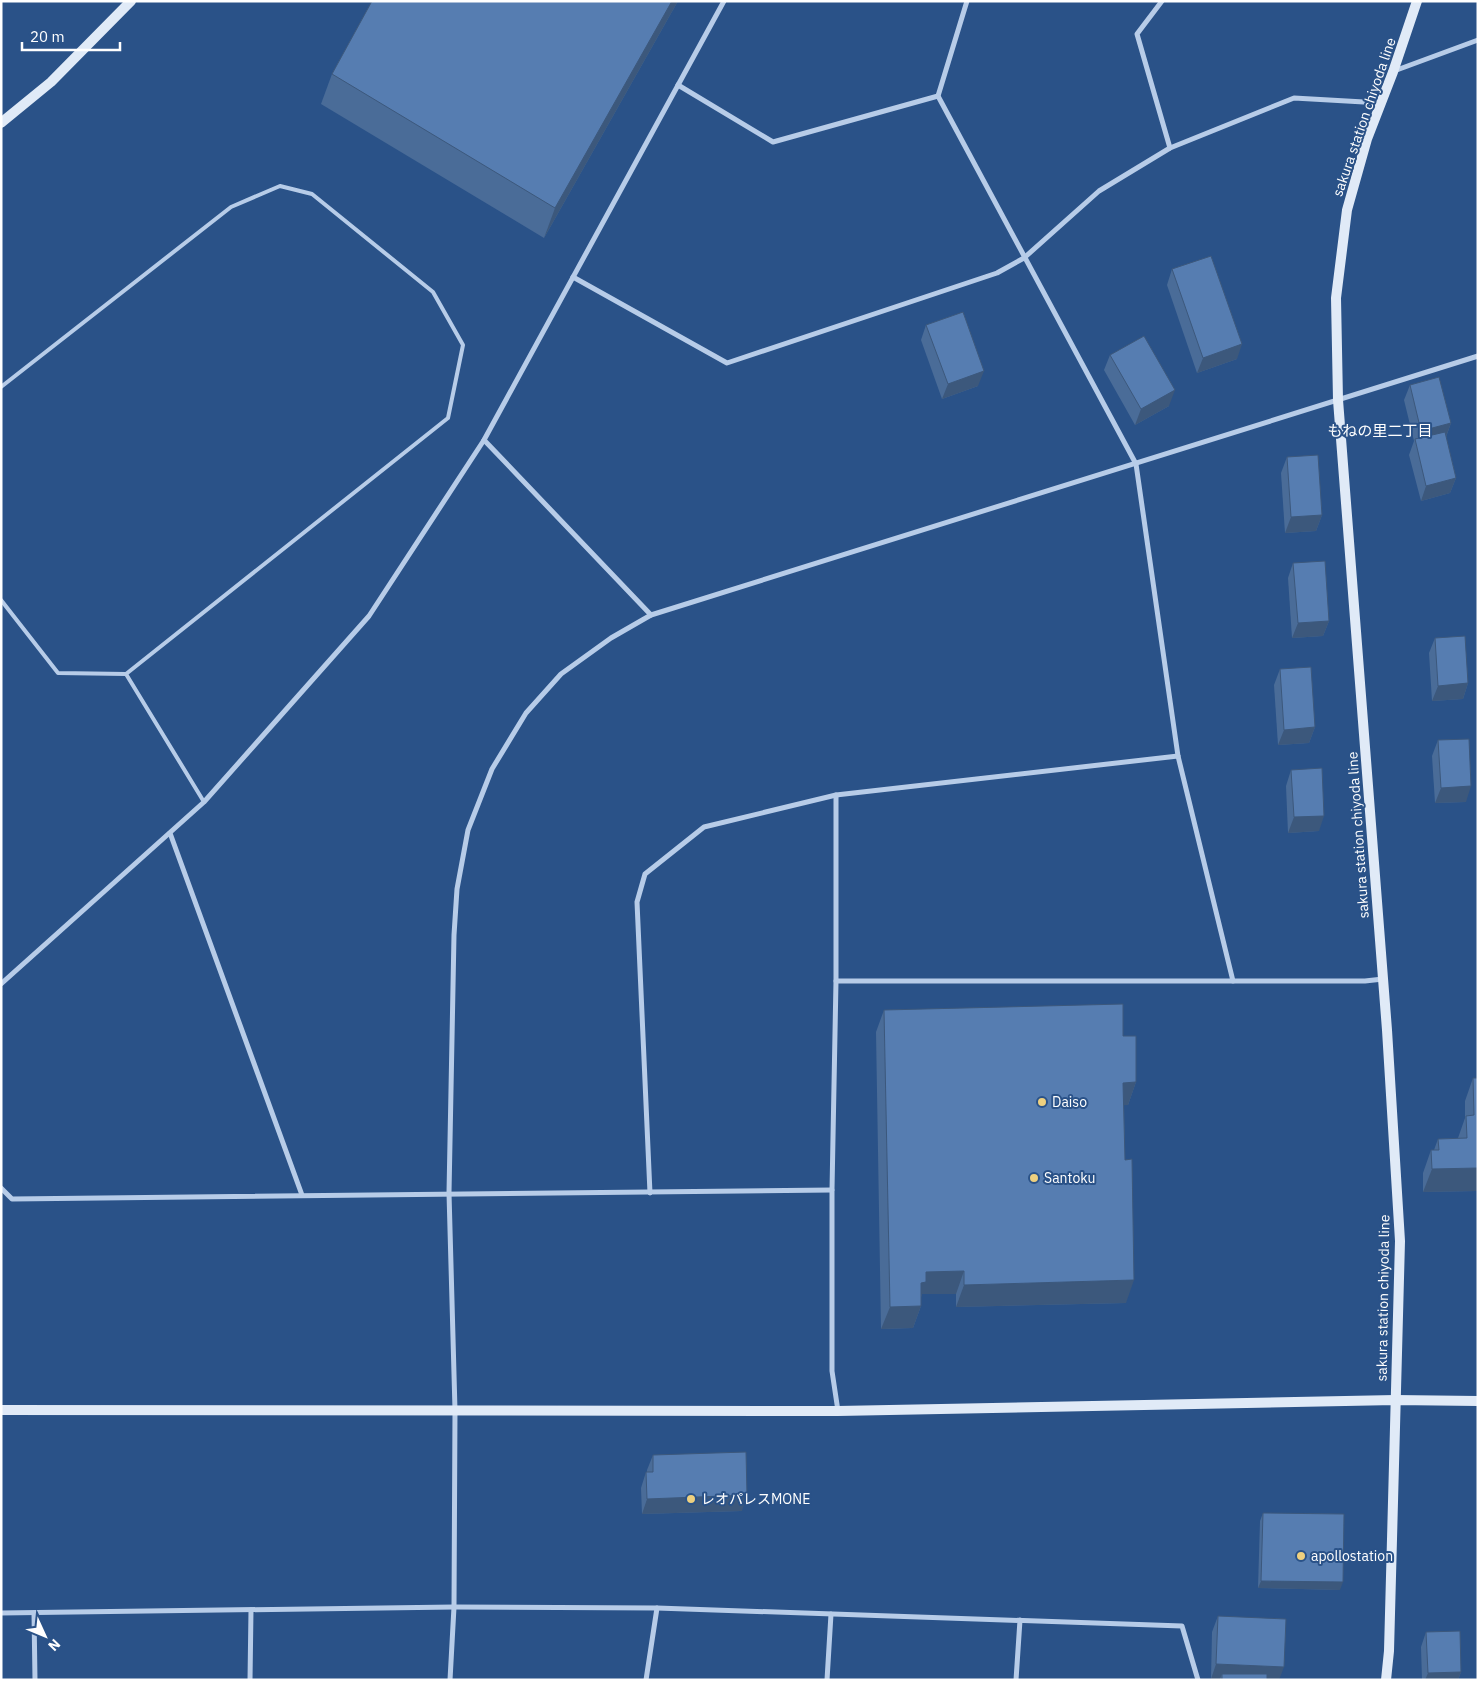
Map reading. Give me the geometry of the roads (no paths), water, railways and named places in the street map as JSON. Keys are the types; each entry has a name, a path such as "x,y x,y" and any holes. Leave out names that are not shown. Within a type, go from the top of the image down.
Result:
{"main road":[{"path":"1,123 51,82 132,1"},
{"name":"sakura station chiyoda line","path":"1386,1680 1389,1651 1400,1241 1383,979 1338,400 1336,298 1347,210 1367,139 1394,72 1416,1"},
{"path":"1,1410 838,1411 1395,1400 1478,1401"}],"street":[{"path":"1,984 204,802 370,616 484,440 724,1"},
{"path":"967,1 938,96 1136,464 1178,756 1233,981"},
{"path":"1162,1 1137,34 1170,148"},
{"path":"1394,72 1478,40"},
{"path":"678,85 773,142 938,96"},
{"path":"573,277 727,363 997,273 1024,258 1099,191 1170,148 1294,98 1364,102 1380,106"},
{"path":"450,1680 454,1607 455,1410 449,1193 454,934 457,889 468,830 492,769 526,714 561,674 611,638 651,615 1478,356"},
{"path":"484,440 651,615"},
{"path":"650,1192 637,902 645,874 704,827 836,795 1178,756"},
{"path":"836,795 832,1370 838,1411"},
{"path":"170,833 302,1195"},
{"path":"836,981 1364,981 1383,979"},
{"path":"1,1188 12,1199 832,1190"},
{"path":"1,1613 454,1607 657,1608 1182,1626 1198,1680"},
{"path":"646,1680 657,1608"},
{"path":"250,1680 251,1610"},
{"path":"34,1613 35,1680"},
{"path":"827,1680 831,1614"},
{"path":"1016,1680 1020,1620"}],"lane":[{"path":"1,387 231,207 280,186 312,194 433,292 463,346 448,418 126,674 58,672 1,600"},
{"path":"126,674 204,802"}],"place":[{"name":"Daiso","path":"1042,1102"},
{"name":"Santoku","path":"1034,1178"},
{"name":"レオパレスMONE","path":"691,1499"},
{"name":"apollostation","path":"1301,1556"}],"district":[{"name":"もねの里二丁目","path":"1380,431"}]}
